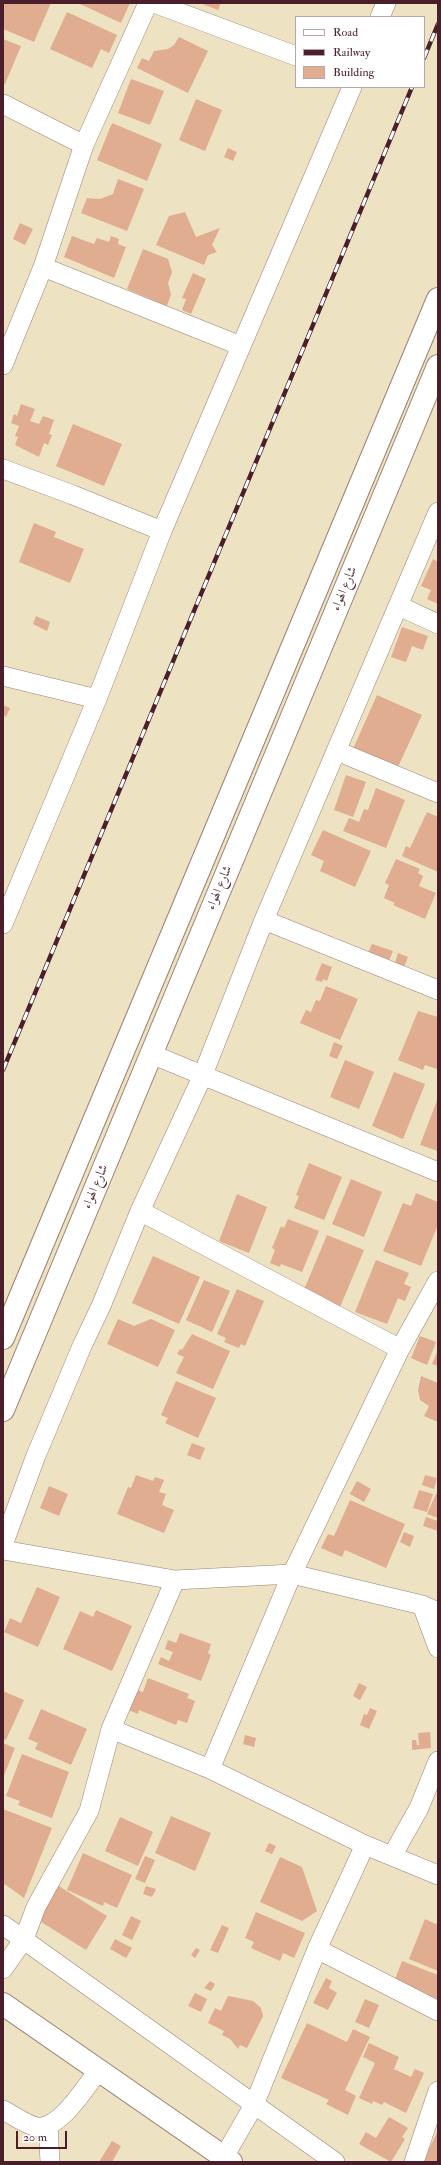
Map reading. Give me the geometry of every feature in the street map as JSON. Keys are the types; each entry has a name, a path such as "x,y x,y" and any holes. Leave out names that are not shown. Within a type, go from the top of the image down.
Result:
{"main road":[{"name":"شارع الهواء","path":"3,1338 438,299"},
{"name":"شارع الهواء","path":"3,1410 438,366"},
{"path":"3,2004 225,2160"}],"street":[{"path":"3,365 43,267 84,145 148,3"},
{"path":"154,3 295,56"},
{"path":"380,16 386,3"},
{"path":"3,924 97,699 162,532 352,88"},
{"path":"3,104 84,145"},
{"path":"43,267 241,346"},
{"path":"3,469 73,495 162,532"},
{"path":"3,1545 35,1458 140,1211 202,1076 264,920 438,512"},
{"path":"399,606 438,624"},
{"path":"3,676 97,699"},
{"path":"337,751 438,793"},
{"path":"264,920 438,990"},
{"path":"151,1054 438,1172"},
{"path":"140,1211 400,1349"},
{"path":"210,1769 292,1574 400,1349 438,1281"},
{"path":"3,1550 175,1580 292,1574 430,1609 438,1648"},
{"path":"3,1969 24,1939 36,1907 89,1811 111,1729 175,1580"},
{"path":"111,1729 210,1769 366,1845 438,1875"},
{"path":"392,1856 419,1808 438,1761"},
{"path":"225,2160 254,2105 317,1949 366,1845"},
{"path":"3,1925 335,2162"},
{"path":"317,1949 438,2011"},
{"path":"3,2110 36,2127 48,2125 61,2118 99,2070"},
{"path":"414,2162 438,2091"},
{"path":"48,2125 50,2162"}],"building":[{"path":"3,3 51,3 34,42 3,29"},
{"path":"78,3 130,3 121,23"},
{"path":"200,3 221,3 218,10"},
{"path":"67,12 117,35 109,53 101,49 92,68 50,49"},
{"path":"179,37 208,51 188,93 137,68 142,58 149,61 154,51 168,49 174,45"},
{"path":"3,39 21,46 5,84 3,84"},
{"path":"131,79 164,91 150,125 118,113"},
{"path":"196,99 222,110 205,151 179,140"},
{"path":"112,123 162,144 147,181 97,160"},
{"path":"228,148 237,152 233,161 224,157"},
{"path":"118,179 144,189 127,231 81,213 87,198 100,199 113,194"},
{"path":"185,212 196,237 220,228 212,245 217,252 208,255 204,265 156,245 169,216"},
{"path":"20,223 33,229 25,245 13,239"},
{"path":"72,236 94,244 97,238 109,242 111,236 119,239 118,244 126,247 114,278 64,257"},
{"path":"143,249 168,259 172,272 168,283 171,294 167,306 127,289"},
{"path":"193,273 206,279 191,314 182,310 186,299 182,298"},
{"path":"21,404 35,409 30,421 39,424 43,416 54,420 49,434 52,435 48,445 44,443 39,457 15,445 18,437 15,436 19,426 11,423 14,414 17,416"},
{"path":"73,424 122,444 104,486 56,466"},
{"path":"34,523 56,532 54,537 84,549 70,583 19,562"},
{"path":"433,559 438,562 438,604 427,599 431,590 421,586"},
{"path":"36,616 50,622 47,631 33,624"},
{"path":"402,627 428,636 423,650 412,646 406,662 391,657"},
{"path":"377,695 422,715 397,769 353,749"},
{"path":"3,705 10,708 6,717 3,715"},
{"path":"346,775 366,782 353,817 334,810"},
{"path":"376,788 405,800 386,848 343,831 349,818 359,822 364,809 368,810"},
{"path":"427,812 438,817 438,872 402,856 406,846 410,848"},
{"path":"323,830 371,851 355,887 320,871 324,861 311,855"},
{"path":"396,859 420,869 418,873 423,876 419,886 436,893 425,919 393,905 395,903 384,898 389,885 385,883"},
{"path":"372,944 393,951 389,961 368,953"},
{"path":"398,953 408,957 404,967 395,963"},
{"path":"322,963 332,967 327,981 323,979 322,982 315,980"},
{"path":"326,986 358,999 340,1040 300,1023 306,1010 311,1012 316,1000 320,1001"},
{"path":"418,1011 438,1017 437,1069 425,1065 423,1070 398,1060"},
{"path":"334,1042 343,1046 337,1059 329,1056"},
{"path":"345,1060 374,1072 359,1109 330,1097"},
{"path":"394,1072 425,1084 403,1139 372,1126"},
{"path":"438,1098 438,1151 420,1145"},
{"path":"309,1163 342,1177 324,1220 294,1208 299,1196 296,1195"},
{"path":"351,1179 382,1192 364,1237 332,1224"},
{"path":"416,1193 438,1202 438,1225 421,1266 383,1251 403,1203 411,1206"},
{"path":"237,1194 267,1207 249,1253 219,1241"},
{"path":"288,1219 319,1231 302,1272 281,1264 280,1267 270,1263 275,1250 272,1248 281,1226 284,1228"},
{"path":"327,1235 364,1250 340,1307 303,1292"},
{"path":"153,1256 200,1277 179,1324 132,1303"},
{"path":"376,1260 409,1273 404,1284 411,1287 405,1301 398,1298 387,1324 355,1312"},
{"path":"204,1280 230,1291 212,1332 186,1320"},
{"path":"237,1289 264,1301 245,1346 241,1344 239,1348 224,1342 226,1338 217,1334"},
{"path":"118,1319 134,1326 151,1319 175,1330 158,1367 107,1344"},
{"path":"192,1334 230,1351 213,1389 176,1373 184,1357 177,1354 180,1349 182,1350"},
{"path":"420,1336 436,1342 427,1365 411,1358"},
{"path":"438,1350 438,1366 432,1364"},
{"path":"421,1376 438,1383 438,1422 424,1416 429,1406 420,1400 418,1390"},
{"path":"176,1381 216,1398 198,1438 165,1423 168,1418 161,1415"},
{"path":"192,1443 205,1448 200,1460 187,1455"},
{"path":"136,1475 153,1481 155,1477 164,1480 159,1492 166,1494 162,1505 174,1510 164,1533 117,1514 128,1487 131,1488"},
{"path":"425,1475 437,1478 434,1489 422,1485"},
{"path":"357,1481 371,1489 364,1502 350,1494"},
{"path":"49,1486 68,1494 59,1516 40,1508"},
{"path":"419,1490 433,1494 427,1512 413,1508"},
{"path":"436,1494 438,1494 438,1518 427,1514"},
{"path":"350,1500 405,1524 386,1568 345,1550 342,1557 321,1548 328,1534 334,1536"},
{"path":"426,1517 438,1521 438,1531 423,1526"},
{"path":"404,1532 414,1536 410,1547 400,1542"},
{"path":"37,1587 60,1597 38,1647 4,1632 10,1618 21,1623"},
{"path":"96,1610 132,1626 112,1671 63,1649 80,1611 93,1617"},
{"path":"180,1633 211,1644 208,1653 211,1655 201,1681 158,1664 161,1657 169,1661 173,1652 165,1649 168,1640 176,1643"},
{"path":"148,1678 189,1694 187,1698 195,1701 187,1723 178,1720 176,1725 139,1710 138,1714 124,1708 132,1688 143,1692"},
{"path":"359,1683 367,1687 360,1700 353,1696"},
{"path":"3,1691 24,1700 6,1740 3,1739"},
{"path":"370,1708 377,1711 369,1729 360,1725 364,1714 367,1715"},
{"path":"41,1709 87,1729 71,1765 35,1749 38,1743 28,1739"},
{"path":"430,1732 431,1748 412,1750 412,1740 416,1740 417,1745 419,1745 418,1733"},
{"path":"245,1735 256,1738 254,1747 243,1744"},
{"path":"3,1743 15,1748 3,1778"},
{"path":"22,1754 69,1772 52,1818 18,1805 20,1801 6,1796"},
{"path":"3,1809 52,1828 24,1898 3,1883"},
{"path":"171,1816 211,1833 195,1871 155,1853"},
{"path":"120,1817 153,1832 138,1866 105,1851"},
{"path":"269,1843 276,1846 272,1854 265,1851"},
{"path":"83,1853 132,1875 117,1908 104,1902 103,1906 67,1890"},
{"path":"145,1856 155,1860 145,1883 135,1879"},
{"path":"280,1857 302,1867 317,1911 302,1921 260,1902"},
{"path":"54,1883 107,1916 86,1950 38,1920"},
{"path":"146,1886 156,1889 152,1897 143,1894"},
{"path":"256,1912 305,1933 294,1958 283,1953 280,1961 251,1948 254,1942 245,1938"},
{"path":"131,1916 141,1921 132,1940 122,1935"},
{"path":"425,1919 438,1925 438,1971 409,1959"},
{"path":"222,1925 229,1928 218,1953 210,1950"},
{"path":"115,1939 132,1948 126,1958 110,1949"},
{"path":"196,1948 200,1950 195,1958 191,1955"},
{"path":"402,1961 438,1975 438,2000 403,1985 393,1984"},
{"path":"326,1978 332,1981 329,1988 337,1993 328,2010 313,2003"},
{"path":"210,1981 215,1984 211,1991 204,1988"},
{"path":"195,1993 207,1999 201,2012 188,2006"},
{"path":"228,1996 253,2001 261,2008 263,2016 247,2048 240,2045 238,2049 230,2039 222,2035 224,2031 208,2023 215,2008 221,2011"},
{"path":"365,1999 379,2005 369,2028 355,2022"},
{"path":"307,2023 347,2042 353,2029 370,2037 345,2090 356,2096 348,2115 326,2104 329,2100 281,2078"},
{"path":"369,2043 399,2057 394,2069 411,2077 415,2069 424,2073 406,2113 384,2102 382,2105 373,2101 372,2104 359,2098 375,2063 363,2057"},
{"path":"389,2117 408,2128 402,2137 405,2139 391,2162 359,2144 366,2132 376,2138"},
{"path":"438,2130 438,2162 423,2162"},
{"path":"112,2141 121,2146 112,2162 99,2162"}],"railway":[{"path":"425,56 438,24"},
{"path":"3,1070 412,88"}]}
